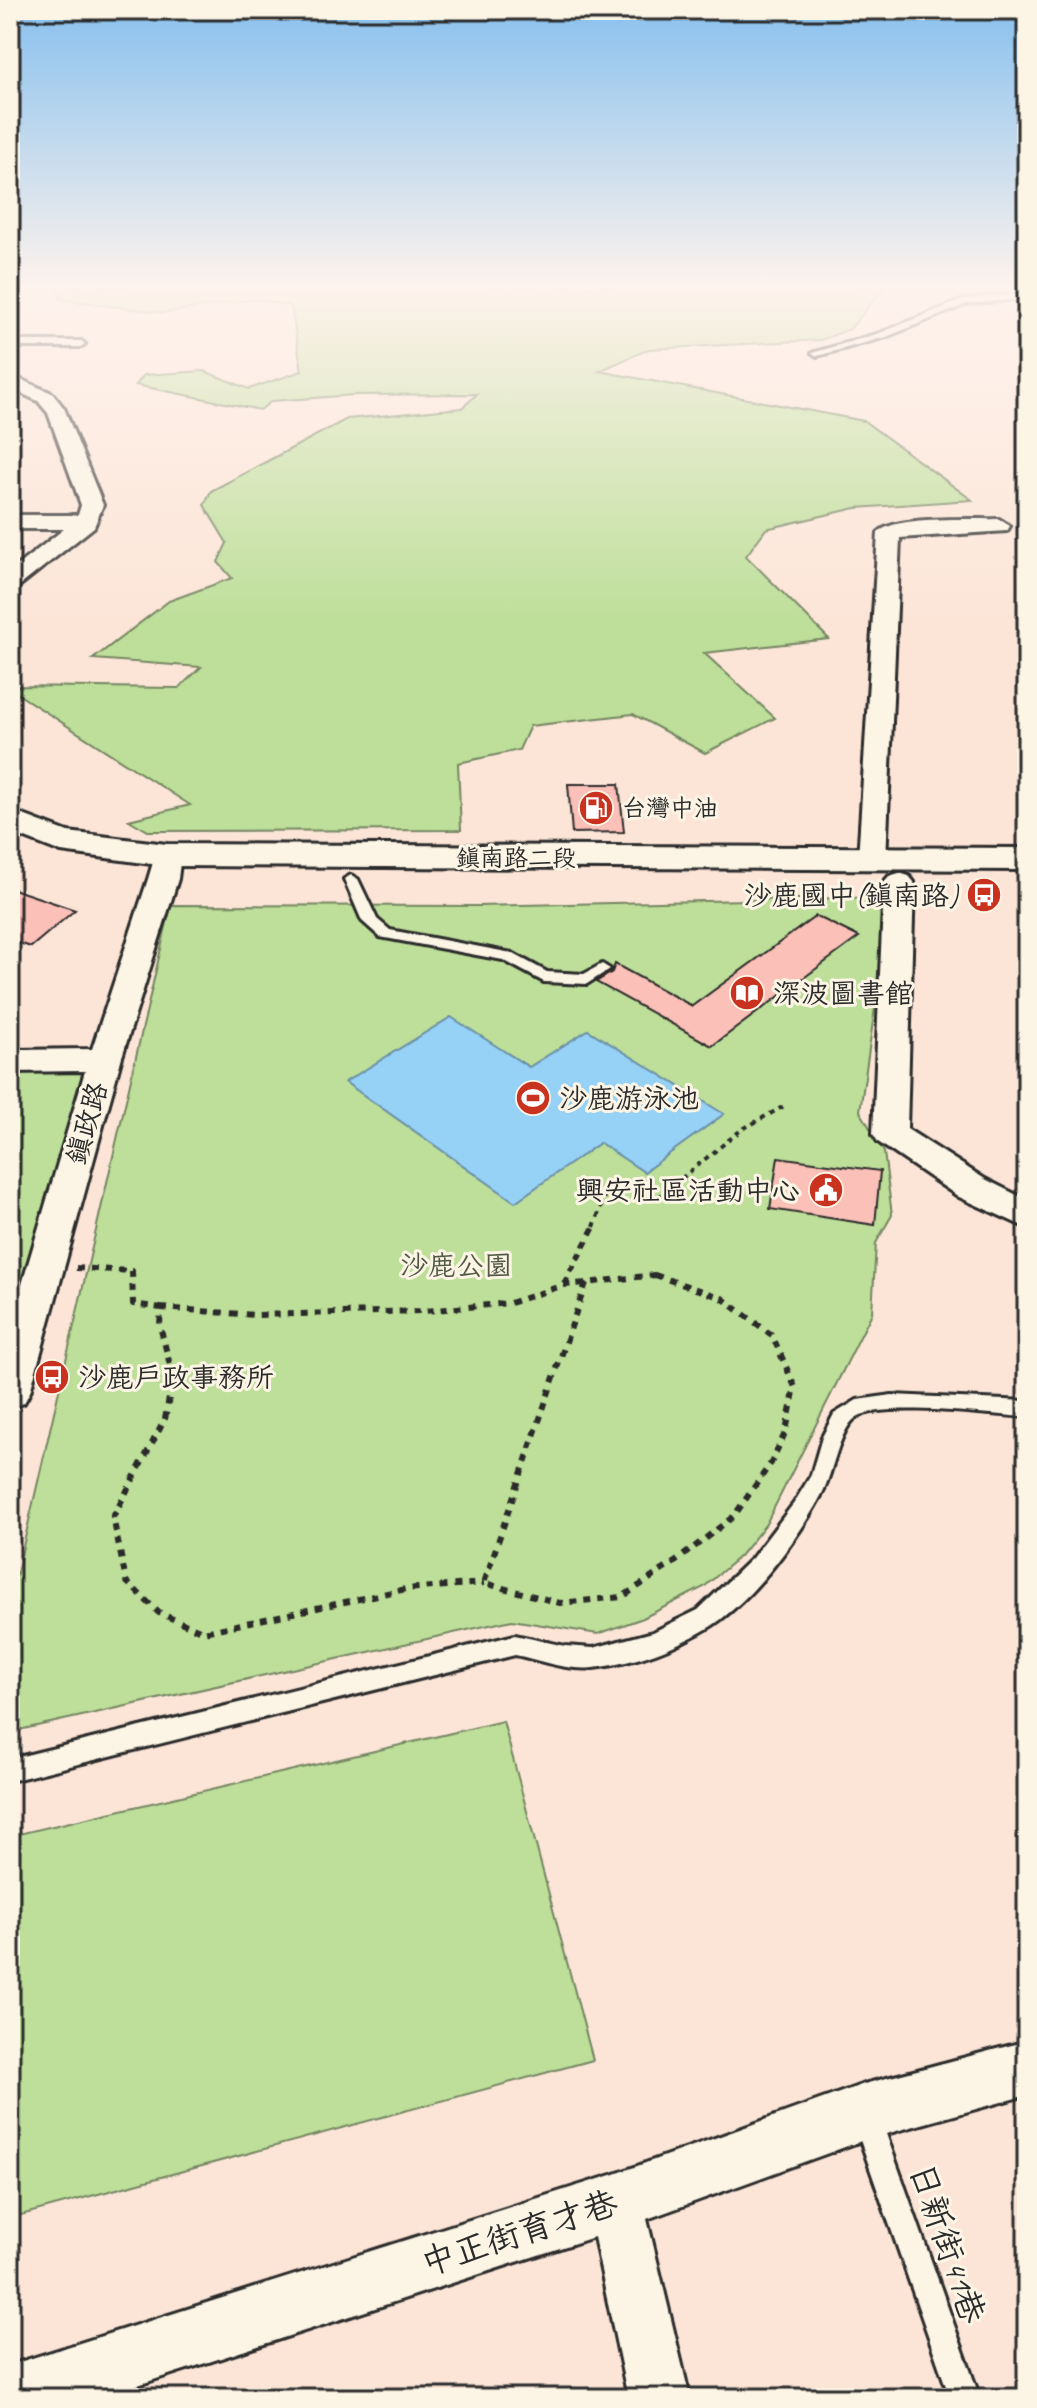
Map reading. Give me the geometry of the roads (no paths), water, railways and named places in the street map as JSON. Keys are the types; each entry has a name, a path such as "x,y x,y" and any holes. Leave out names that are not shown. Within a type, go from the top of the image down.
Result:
{"street":[{"path":"10,582 86,522 92,505 57,412 47,399"},
{"path":"10,522 86,522"},
{"path":"999,526 930,527 889,533 886,871 890,1134 972,1188 1027,1215"},
{"name":"鎮南路二段","path":"10,820 61,842 165,867 351,879 886,871 1027,859"},
{"name":"鎮南路二段","path":"10,849 73,871 165,867 886,871 1027,883"},
{"name":"鎮政路","path":"10,1392 105,1060 165,867"},
{"path":"10,1061 105,1060"},
{"name":"中正街育才巷","path":"10,2396 615,2202 864,2112 1027,2068"},
{"path":"615,2202 659,2398"}],"lane":[{"path":"351,879 370,921 385,934 507,956 544,977 587,979 602,969"},
{"path":"10,1770 515,1645 591,1658 650,1645 715,1611 766,1555 796,1516 821,1474 833,1429 855,1408 893,1404 1027,1409"},
{"name":"日新街41巷","path":"864,2112 965,2398"}],"water":[{"name":"沙鹿游泳池","path":"451,1017 529,1067 588,1030 724,1114 644,1172 600,1143 515,1202 345,1082"}],"place":[{"name":"台灣中油","path":"596,808"},
{"name":"沙鹿國中(鎮南路)","path":"984,895"},
{"name":"深波圖書館","path":"747,993"},
{"name":"沙鹿游泳池","path":"533,1098"},
{"name":"興安社區活動中心","path":"826,1190"},
{"name":"沙鹿戶政事務所","path":"52,1377"}],"park label":[{"name":"沙鹿公園","path":"456,1265"}]}
